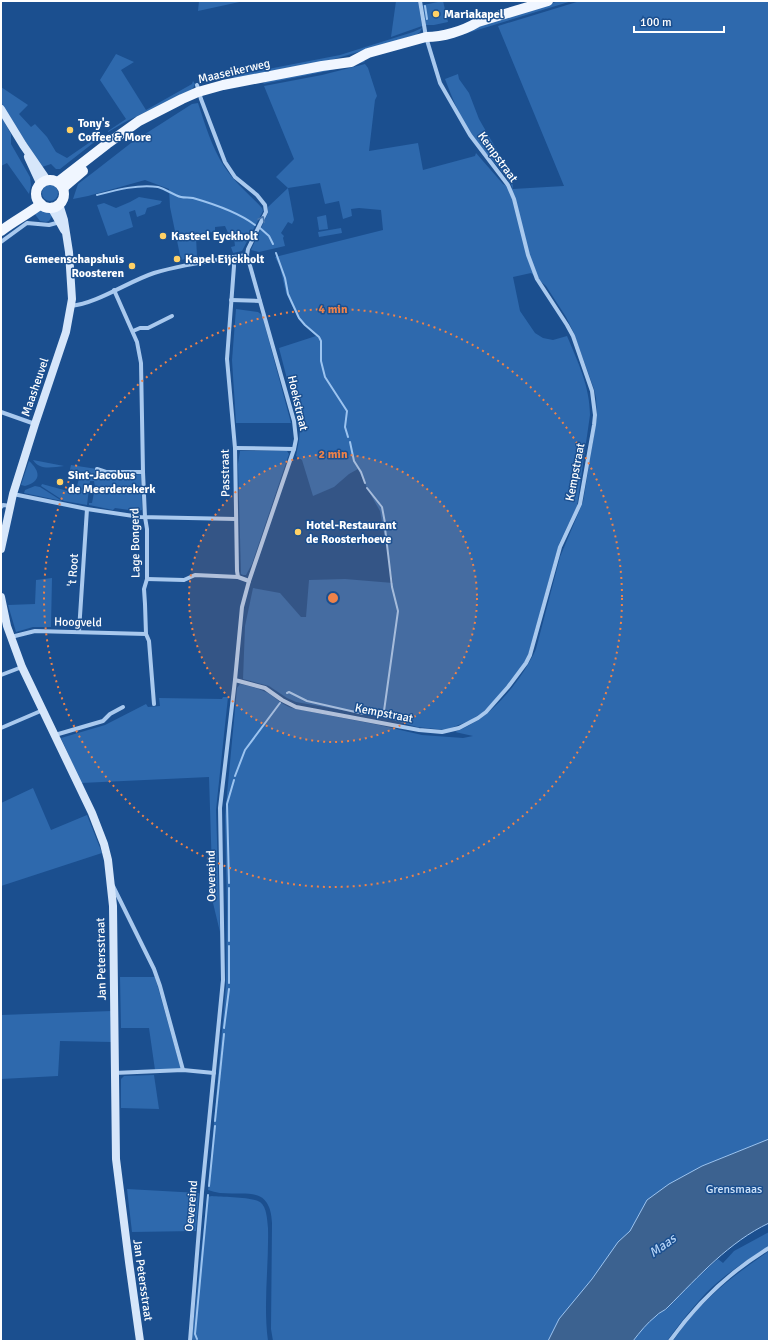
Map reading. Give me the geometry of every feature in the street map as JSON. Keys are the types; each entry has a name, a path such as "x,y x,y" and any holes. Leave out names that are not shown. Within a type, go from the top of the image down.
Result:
{"main road":[{"name":"Maaseikerweg","path":"52,183 81,172 156,113 182,98 223,85 322,66 335,60 440,36 471,26 478,22 548,1"},
{"path":"1,231 14,221 63,197 52,183 36,191 47,204"}],"street":[{"name":"Kempstraat","path":"235,680 265,688 282,700 296,707 419,730 442,732 459,728 469,723 482,715 492,706 526,663 534,642 560,547 580,504 595,415 592,391 567,325 537,279 528,254 510,189 504,178 473,140 464,126 438,77 426,38 420,1"},
{"path":"71,306 86,303 132,281 154,273 195,263 247,255 248,249 266,212 265,205 257,194 236,177 225,162 199,92"},
{"path":"1,109 23,145 52,183"},
{"name":"Maasheuvel","path":"1,549 13,494 66,332 71,306 71,265 65,231 61,222 47,204"},
{"path":"1,242 27,223 49,225 61,222"},
{"name":"Hoekstraat","path":"247,255 294,421 296,439 294,449 249,581"},
{"name":"Passtraat","path":"233,257 234,266 227,359 235,448 238,577"},
{"name":"Lage Bongerd","path":"114,290 133,331 137,342 141,363 143,472 147,529 147,579 144,589 146,634 149,641 154,704"},
{"path":"231,300 260,301"},
{"path":"133,331 140,328 148,328 172,316"},
{"path":"1,412 35,424"},
{"path":"235,448 294,449"},
{"path":"97,469 106,472 143,472"},
{"path":"13,494 87,509 145,517 236,519"},
{"path":"1,507 10,506"},
{"name":"'t Root","path":"79,631 87,509"},
{"path":"147,579 184,580 195,575 238,577 249,581 242,607 235,680"},
{"name":"Jan Petersstraat","path":"1,597 7,626 22,667 92,813 102,838 108,860 112,906 116,1159 140,1341"},
{"name":"Hoogveld","path":"11,638 35,631 146,634"},
{"path":"1,675 22,667"},
{"name":"Oevereind","path":"190,1341 222,980 220,808 235,680"},
{"path":"54,735 103,721 110,714 123,707"},
{"path":"1,728 43,710"},
{"path":"110,881 158,980 183,1070"},
{"path":"114,1073 183,1070 214,1073"},
{"path":"670,1341 685,1320 708,1294 727,1277 769,1248"}],"shaded area":[{"path":"199,1 244,1 198,11"},
{"path":"396,1 418,1 422,26 391,37"},
{"path":"443,1 448,22 426,25 423,5"},
{"path":"559,1 572,1 448,39 467,30"},
{"path":"580,1 769,1 769,1139 702,1166 583,1341 273,1341 271,1329 272,1223 270,1209 265,1200 258,1196 250,1194 219,1193 208,1190 226,985 227,909 225,816 237,688 240,684 254,687 268,693 292,708 422,735 463,738 473,736 455,732 480,719 496,705 519,678 536,649 560,557 583,502 597,416 594,389 573,331 566,317 546,286 531,273 513,277 520,311 535,333 543,338 553,340 567,336 586,385 590,415 577,506 559,544 529,652 525,662 496,699 482,713 471,720 446,730 417,727 381,717 296,702 269,686 243,679 245,626 253,588 280,593 301,617 306,617 309,580 345,579 393,583 380,511 358,469 349,474 334,487 313,496 302,460 296,456 300,429 279,348 316,336 297,316 286,293 280,267 275,257 383,230 381,210 359,208 351,209 352,216 343,219 339,201 325,204 320,183 288,188 276,177 294,159 264,86 322,75 365,64 368,68 377,96 375,100 369,151 418,143 423,170 475,156 476,153 503,184 513,189 564,186 498,26"},
{"path":"422,28 416,35 331,60 234,78 232,76 340,55"},
{"path":"116,54 134,62 121,70 146,110 192,84 193,81 195,84 192,90 127,121 108,132 126,119 100,80"},
{"path":"363,60 365,62 263,84 265,82"},
{"path":"458,74 459,79 469,93 479,119 499,154 512,172 513,189 501,171 470,133 458,111 445,79"},
{"path":"1,87 28,105 19,114 31,127 35,124 47,137 56,152 67,158 96,138 97,140 60,169 56,169 51,164 42,167 1,104"},
{"path":"198,103 209,136 220,159 232,177 262,208 263,211 242,251 233,253 231,247 235,246 234,238 229,235 225,226 215,227 215,232 204,233 204,236 196,237 197,256 181,260 170,207 169,189 145,180 73,199 78,184 131,143 192,104"},
{"path":"1,116 11,134 11,144 30,177 31,185 29,194 7,163 1,166"},
{"path":"50,185 56,187 58,193 56,199 50,201 44,199 42,193 44,187"},
{"path":"288,188 294,220 292,224 288,222 281,233 284,236 285,246 259,252 251,250 268,213 268,207"},
{"path":"139,197 162,201 160,204 147,208 145,214 137,217 135,210 129,212 133,227 108,236 97,205 104,203 116,208"},
{"path":"43,209 48,210 51,213 52,216 49,221 40,221 34,213"},
{"path":"326,215 328,229 319,230 317,217"},
{"path":"341,228 342,233 319,237 318,232"},
{"path":"236,309 258,312 262,315 291,423 236,423 232,360"},
{"path":"240,451 287,451 289,454 252,564 246,575 241,574 238,464"},
{"path":"33,460 64,466 43,467 39,466"},
{"path":"29,461 35,468 38,475 37,479 31,484 25,486 21,485"},
{"path":"71,465 97,469 105,474 117,475 119,478 132,478 135,475 141,474 142,510 136,511 115,508 113,510 89,505 89,503 92,503 95,487 94,481 90,481 87,505 64,501 41,486 42,484 75,493 80,475 72,472 71,475 69,474"},
{"path":"35,486 40,487 62,501 24,493 25,490"},
{"path":"52,578 51,627 33,627 16,632 8,605 35,604 36,580"},
{"path":"223,697 228,697 216,810 220,932 213,903 209,777 81,783 61,738 105,725 146,704 148,707 160,706 159,698 222,699"},
{"path":"33,788 51,830 87,815 102,853 1,886 1,803"},
{"path":"120,977 155,977 181,1069 155,1070 149,1028 121,1028"},
{"path":"112,1011 112,1042 60,1041 58,1076 1,1079 1,1015"},
{"path":"154,1075 159,1109 121,1108 121,1079 124,1076"},
{"path":"127,1189 199,1193 196,1231 132,1232"},
{"path":"212,1196 256,1200 264,1207 268,1228 266,1313 268,1341 193,1341 192,1337 207,1197"},
{"path":"769,1232 769,1246 736,1268 713,1286 691,1310 667,1341 633,1341 641,1330 657,1314 667,1309 688,1286 718,1259 723,1263 734,1251"},
{"path":"769,1251 769,1341 673,1341 694,1314 716,1291"}],"water":[{"name":"Grensmaas","path":"769,1139 769,1223 754,1231 715,1260 667,1308 659,1313 633,1341 548,1341 559,1319 592,1279 618,1242 630,1231 647,1200 669,1184 702,1166"}],"waterway":[{"path":"425,6 427,19"},
{"path":"97,195 119,189 143,186 158,187 178,196 193,198 226,209 255,225"},
{"path":"260,228 269,236 273,244"},
{"path":"276,253 285,278 288,294 299,318 319,337 321,341 321,361 325,377 347,411 345,427 348,437"},
{"path":"350,442 354,461 361,472 365,483"},
{"path":"367,488 382,507 385,523"},
{"path":"371,715 382,715 384,711 398,611 392,587 385,528"},
{"path":"287,693 289,692 307,701 364,714"},
{"path":"235,776 245,750 280,703"},
{"path":"229,883 227,804 234,780"},
{"path":"229,888 229,941"},
{"path":"229,946 229,983"},
{"path":"224,1028 229,989"},
{"path":"215,1121 224,1034"},
{"path":"209,1186 215,1126"},
{"path":"197,1339 195,1334 208,1195"}],"place":[{"name":"Mariakapel","path":"436,14"},
{"name":"Tony's Coffee & More","path":"70,130"},
{"name":"Kasteel Eyckholt","path":"163,236"},
{"name":"Kapel Eijckholt","path":"177,259"},
{"name":"Gemeenschapshuis Roosteren","path":"132,266"},
{"name":"Sint-Jacobus de Meerderekerk","path":"60,482"},
{"name":"Hotel-Restaurant de Roosterhoeve","path":"298,532"}],"water label":[{"name":"Maas","path":"662,1245"}]}
